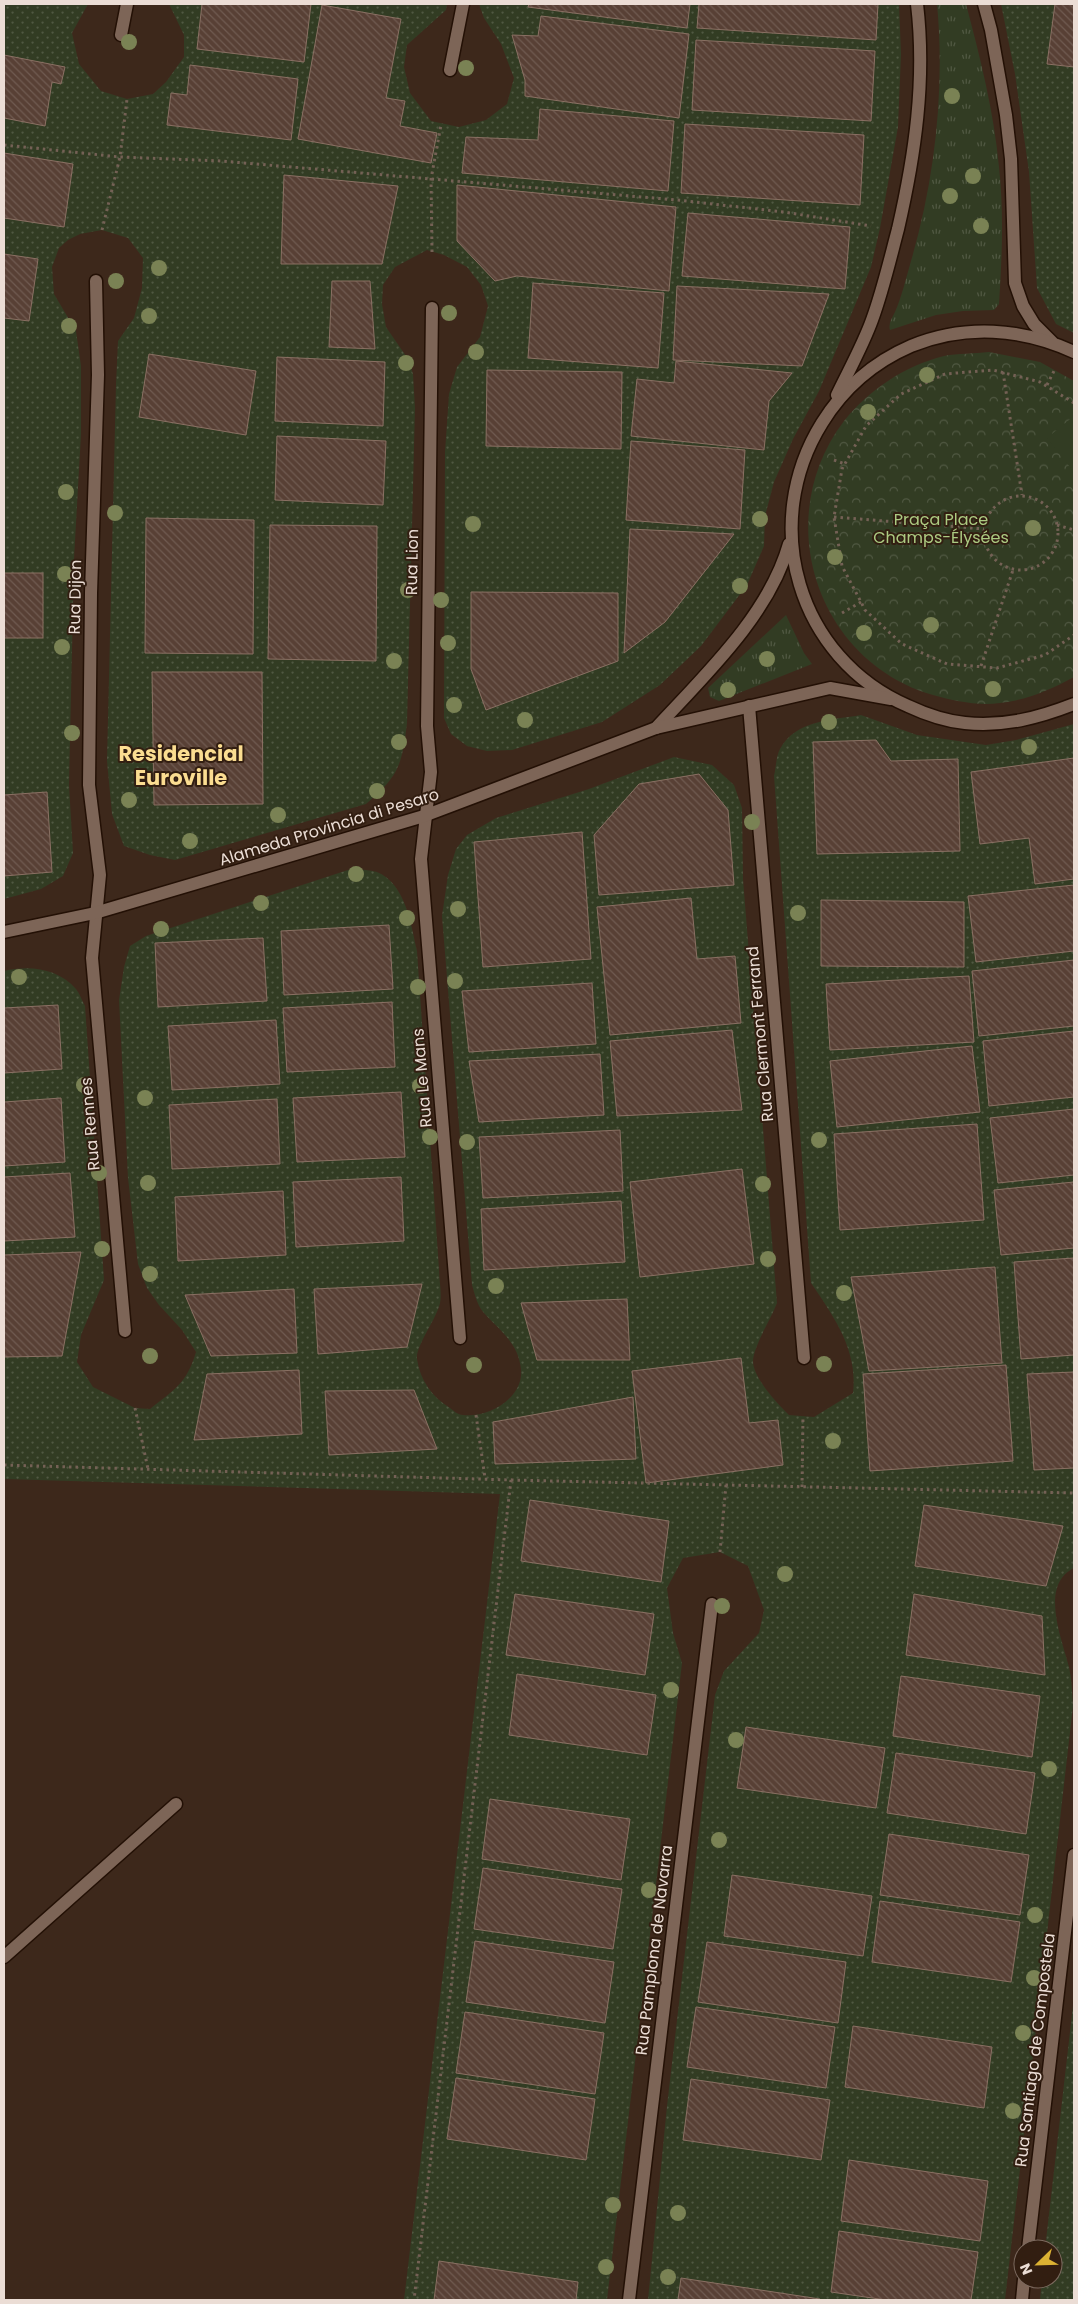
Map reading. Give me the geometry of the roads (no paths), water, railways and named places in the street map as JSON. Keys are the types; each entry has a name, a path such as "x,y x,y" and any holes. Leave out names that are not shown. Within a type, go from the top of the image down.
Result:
{"street":[{"path":"121,35 127,4"},
{"path":"450,70 463,4"},
{"path":"917,4 920,29 920,80 915,143 908,186 886,277 875,312 833,404 806,450 794,492 790,540 795,570 804,599 818,627 850,668 891,699 926,714 964,723 1002,724 1040,717 1074,704"},
{"path":"984,4 991,30 1011,159 1015,283 1022,306 1034,324 1052,342"},
{"name":"Rua Dijon","path":"95,913 100,875 89,775 91,593 98,375 96,281"},
{"name":"Rua Lion","path":"424,816 431,772 427,726 432,308"},
{"path":"833,404 875,366 895,353 932,338 972,331 1013,333 1052,342 1074,352"},
{"name":"Alameda Provincia di Pesaro","path":"656,728 701,680 757,611 780,572 790,540"},
{"name":"Alameda Provincia di Pesaro","path":"4,932 95,913 424,816 656,728 830,688 891,699"},
{"name":"Rua Clermont Ferrand","path":"749,706 804,1358"},
{"name":"Rua Le Mans","path":"424,816 421,859 460,1338"},
{"name":"Rua Rennes","path":"95,913 92,958 125,1331"},
{"name":"Rua Pamplona de Navarra","path":"629,2300 712,1604"},
{"path":"4,1957 176,1804"},
{"name":"Rua Santiago de Compostela","path":"1029,2239 1074,1855"}],"district":[{"name":"Residencial Euroville","path":"181,765"}],"park label":[{"name":"Praça Place Champs-Élysées","path":"941,528"}]}
